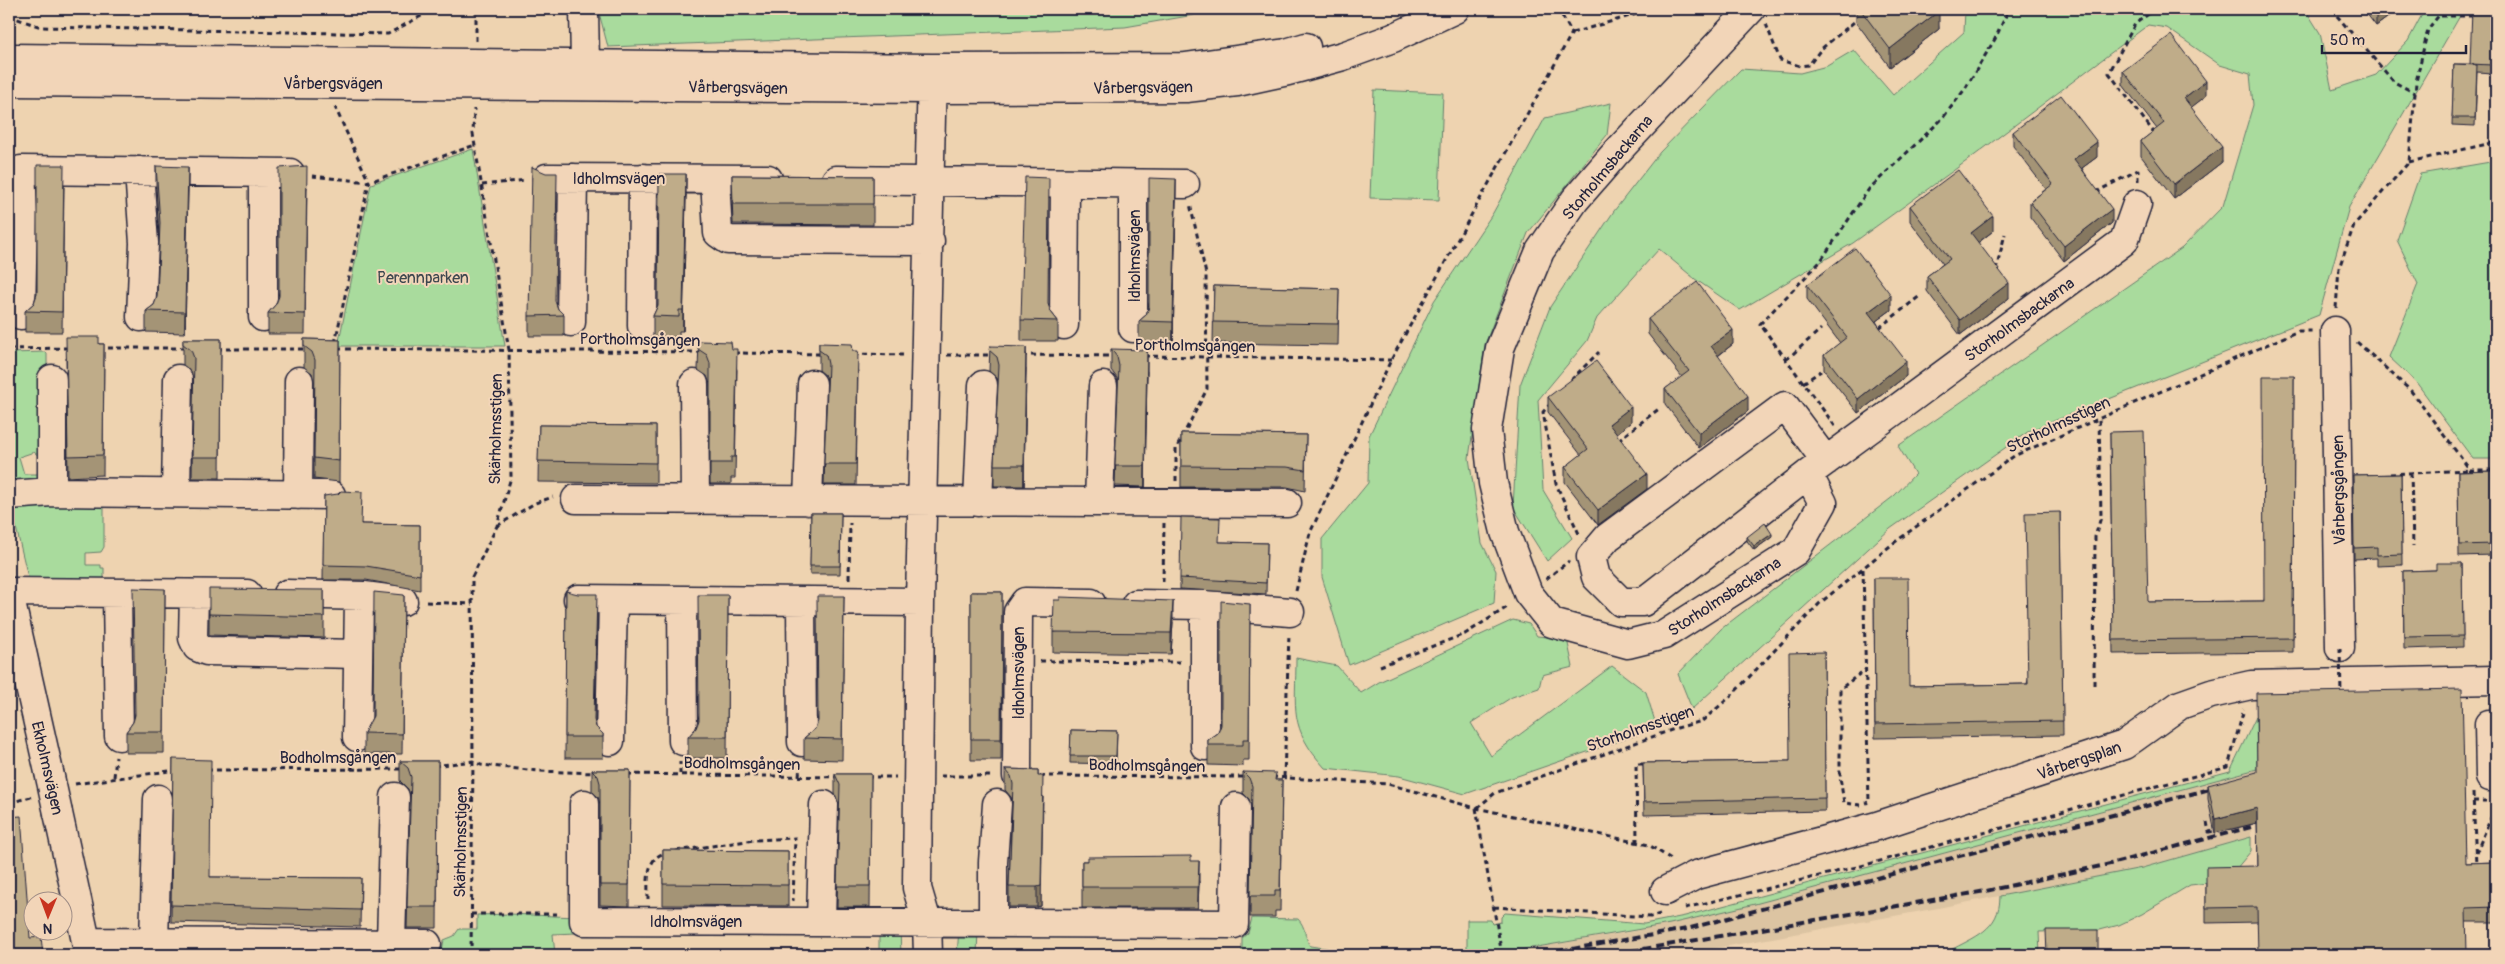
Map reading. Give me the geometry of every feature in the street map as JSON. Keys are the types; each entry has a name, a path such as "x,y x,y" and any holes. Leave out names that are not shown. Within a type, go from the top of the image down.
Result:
{"street":[{"path":"584,9 585,64"},
{"name":"Vårbergsvägen","path":"9,82 324,83 932,78 1185,67 1286,53 1338,38 1416,9"},
{"name":"Vårbergsvägen","path":"9,58 585,64 1186,88 1237,82 1343,56 1392,38 1455,9"},
{"name":"Storholmsbackarna","path":"1756,14 1614,155 1575,200 1540,251 1500,348 1488,430 1493,483 1505,532 1528,593 1552,623 1628,644 1664,635 1796,551 1823,503 1817,468 2124,241 2137,204"},
{"path":"928,955 927,922 917,888 920,602 930,241 932,78"},
{"path":"139,171 144,244 141,317"},
{"path":"21,315 23,212 15,173 139,171 290,173"},
{"path":"263,173 263,317"},
{"path":"560,178 571,322"},
{"name":"Idholmsvägen","path":"560,178 1185,184"},
{"path":"642,326 643,178"},
{"path":"715,179 718,233 728,240 930,241"},
{"path":"1064,325 1065,183"},
{"name":"Idholmsvägen","path":"1133,184 1133,328"},
{"name":"Vårbergsgången","path":"2335,331 2340,648"},
{"path":"52,379 52,492"},
{"path":"176,493 178,379"},
{"path":"298,495 299,380"},
{"path":"694,384 695,499"},
{"path":"808,501 812,384"},
{"path":"978,502 983,385"},
{"path":"1099,502 1103,386"},
{"path":"1785,406 1817,468 1642,602 1621,602 1596,577 1591,557 1608,537 1785,406"},
{"path":"9,495 52,492 331,496"},
{"path":"576,500 695,499 850,502 1287,503"},
{"path":"9,593 359,596 403,601"},
{"name":"Ekholmsvägen","path":"9,593 58,779 58,813 88,948 154,942 391,942 428,944"},
{"path":"117,593 118,736"},
{"path":"194,594 194,638 197,647 206,651 358,654"},
{"path":"357,737 359,596"},
{"path":"578,599 920,602"},
{"path":"610,741 613,600"},
{"path":"682,600 683,741"},
{"path":"801,601 802,742"},
{"name":"Idholmsvägen","path":"1017,776 1018,612 1025,602 1205,605 1290,612"},
{"path":"1205,605 1205,746"},
{"name":"Vårbergsplan","path":"1670,904 1696,875 1886,823 2124,745 2180,704 2211,694 2251,685 2496,680"},
{"path":"2496,724 2489,724 2490,777 2496,777"},
{"path":"391,942 395,797"},
{"path":"154,942 158,799"},
{"path":"584,804 584,917"},
{"path":"993,922 993,862 997,804"},
{"path":"822,921 824,805"},
{"name":"Idholmsvägen","path":"584,917 1234,924 1236,807"}],"path":[{"path":"9,16 41,27 388,34 434,9"},
{"path":"476,9 476,42"},
{"path":"1558,9 1572,33"},
{"path":"1284,777 1290,612 1310,534 1391,360 1572,33 1654,9"},
{"path":"1849,444 1760,324 1820,262 1869,189 1942,119 1965,89 1995,39 2009,9"},
{"path":"2153,9 2135,24 2109,73 2155,134"},
{"path":"2331,9 2394,82 2415,92"},
{"path":"2409,162 2415,92 2428,29 2441,16 2444,9"},
{"path":"1756,14 1769,26 1780,60 1800,66 1809,65 1821,49 1864,14"},
{"path":"2441,16 2478,16"},
{"path":"324,83 368,182"},
{"name":"Skärholmsstigen","path":"470,955 472,929 473,761 472,577 497,526 511,477 509,350 475,146 474,109"},
{"path":"2470,470 2411,391 2361,344 2335,331 2339,268 2354,224 2409,162 2496,142"},
{"path":"290,173 368,182 475,146"},
{"path":"482,185 560,178"},
{"name":"Portholmsgången","path":"368,182 334,349 705,352"},
{"path":"1163,604 1164,521 1176,502 1176,450 1207,389 1206,274 1185,184"},
{"path":"2001,278 1996,271 2005,234"},
{"path":"1884,335 1878,327 1921,295"},
{"path":"1786,360 1821,329"},
{"name":"Storholmsstigen","path":"1476,808 1495,793 1677,728 1702,721 1730,697 1820,603 1863,568 2014,456 2100,417 2200,376 2298,331 2335,331"},
{"path":"9,348 72,348"},
{"path":"92,348 192,348"},
{"path":"212,348 314,349"},
{"path":"1568,384 1599,352"},
{"name":"Portholmsgången","path":"724,353 829,354"},
{"path":"849,354 998,355"},
{"name":"Portholmsgången","path":"1017,355 1116,356"},
{"name":"Portholmsgången","path":"1142,356 1391,360"},
{"path":"1803,383 1821,371"},
{"path":"1556,398 1543,412 1556,484 1582,540"},
{"path":"1622,448 1617,441 1660,408"},
{"path":"2094,685 2095,536 2101,517 2100,417"},
{"path":"2383,474 2496,470"},
{"path":"2411,473 2413,546"},
{"path":"497,526 535,503 552,497 576,500"},
{"path":"849,601 850,502"},
{"path":"1380,666 1465,634 1528,593 1571,559"},
{"path":"1863,568 1866,669 1869,802 1859,806 1844,803 1840,777 1840,689 1866,669"},
{"path":"2494,575 2496,680"},
{"path":"403,601 472,604"},
{"path":"2340,648 2341,700"},
{"path":"1019,660 1185,662"},
{"path":"1494,907 1650,917 1670,904 1865,865 2228,767 2245,704"},
{"path":"428,766 473,761 481,764 538,771 602,773"},
{"path":"1637,842 1636,764 1655,764"},
{"name":"Bodholmsgången","path":"200,770 392,771 410,768"},
{"path":"58,779 85,781 181,770"},
{"name":"Bodholmsgången","path":"622,773 846,777"},
{"name":"Bodholmsgången","path":"862,778 918,776 1250,777"},
{"path":"1267,777 1388,784 1476,808 1649,845 1696,875"},
{"path":"9,803 32,797"},
{"path":"2476,853 2496,806"},
{"path":"1476,808 1502,955"},
{"path":"2206,822 2209,832 2227,828"},
{"path":"648,904 649,868 658,855 679,850 754,840 796,838 793,903"},
{"path":"471,914 584,917"}],"shaded area":[{"path":"2257,769 2257,787 2208,799 2215,833 2251,824 2251,837 2142,868 1933,909 1678,955 1491,955 1631,932 1755,904"}],"green space":[{"path":"598,9 1200,9 1194,15 1125,27 608,47"},
{"path":"1965,9 2305,9 2320,33 2332,90 2376,75 2408,41 2425,9 2464,9 2349,207 2319,315 2029,431 1890,529 1692,709 1678,674 1721,629 1894,496 1915,474 1898,446 2182,248 2223,206 2253,105 2250,74 2220,65 2167,28 2148,25 1975,155 1853,243 1740,310 1695,279 1659,249 1597,318 1587,341 1538,400 1543,490 1572,538 1547,561 1513,507 1520,385 1550,307 1614,211 1660,152 1741,69 1800,73 1827,66 1854,50 1893,95 1964,32"},
{"path":"1374,90 1443,93 1439,200 1370,198"},
{"path":"1611,103 1607,135 1528,233 1485,344 1469,458 1482,543 1496,571 1494,603 1349,665 1322,577 1322,539 1368,483 1369,436 1434,301 1493,213 1545,118"},
{"name":"Perennparken","path":"473,149 505,346 338,346 371,184"},
{"path":"2496,161 2496,459 2473,459 2416,382 2389,357 2418,284 2397,240 2420,174"},
{"path":"45,352 47,354 47,400 38,400 41,458 34,452 19,457 24,474 40,474 47,483 9,484 9,353"},
{"path":"10,502 104,505 104,547 101,552 86,553 86,565 101,565 101,568 104,568 104,588 30,586"},
{"path":"1513,620 1529,624 1537,636 1567,639 1573,667 1542,675 1539,688 1512,697 1471,723 1491,756 1612,666 1646,692 1657,728 1465,794 1399,776 1325,768 1313,754 1305,741 1297,717 1295,704 1296,658 1337,666 1361,693 1379,682"},
{"path":"2256,717 2257,769 1755,904 1670,924 1491,955 1390,955 1467,949 1467,920 1491,920 1492,924 1501,922 1501,917 1505,913 1644,924 1685,916 2230,771"},
{"path":"2251,837 2251,851 2226,881 2190,885 2142,914 2119,925 2100,930 2039,932 2040,955 1949,955 1949,951 1984,931 1990,925 1996,917 2000,896 2142,868"},
{"path":"510,914 576,917 576,933 553,934 555,955 441,955 444,940 454,936 459,929 477,929 477,915"},
{"path":"1252,918 1298,919 1310,946 1332,949 1333,955 1242,955 1242,938 1248,933"},
{"path":"879,929 900,929 901,955 879,955"},
{"path":"959,929 978,929 977,955 957,955"}],"building":[{"path":"1860,9 1937,9 1939,11 1890,49"},
{"path":"2472,9 2494,10 2492,65 2470,64"},
{"path":"2171,35 2206,81 2184,98 2222,147 2174,184 2141,141 2164,123 2123,71"},
{"path":"2454,64 2477,65 2475,118 2452,118"},
{"path":"2061,95 2097,142 2074,159 2112,209 2064,246 2030,202 2053,184 2013,132"},
{"path":"37,165 64,165 62,312 25,311 34,303 37,294"},
{"path":"156,166 188,167 185,312 146,311 154,305 157,297 160,223"},
{"path":"307,166 305,314 268,313 276,304 279,296 279,168"},
{"path":"532,167 546,173 557,173 555,301 558,309 564,315 529,316"},
{"path":"1958,170 1993,216 1971,233 2009,283 1960,320 1927,276 1950,259 1910,206"},
{"path":"659,174 686,174 683,310 679,310 679,317 653,316 658,305"},
{"path":"732,175 873,176 873,204 733,204"},
{"path":"1025,177 1049,178 1048,304 1058,321 1021,320"},
{"path":"1149,178 1176,179 1173,322 1139,321 1146,315 1149,307"},
{"path":"1855,248 1891,295 1868,312 1906,361 1858,399 1824,355 1847,337 1807,285"},
{"path":"1697,282 1733,330 1711,346 1748,396 1699,433 1665,389 1689,371 1648,319"},
{"path":"1214,286 1339,289 1338,324 1213,322"},
{"path":"66,337 99,337 99,344 104,344 103,455 68,456"},
{"path":"183,339 221,339 220,457 192,457 194,358 191,350 183,344"},
{"path":"304,339 340,340 339,461 314,458 315,360 312,352 304,346"},
{"path":"699,341 731,342 732,349 737,349 735,457 731,457 731,463 710,463 710,363 707,355 698,349"},
{"path":"819,343 852,344 853,351 858,351 856,464 824,464 828,364 826,355 819,350"},
{"path":"990,346 1026,347 1024,465 994,465 999,365 997,357 989,350"},
{"path":"1111,349 1147,350 1145,466 1115,466 1119,366 1117,357"},
{"path":"1596,361 1631,407 1609,424 1647,474 1598,510 1565,467 1588,449 1548,397"},
{"path":"2263,376 2294,376 2293,638 2113,640 2110,432 2144,431 2148,602 2264,601"},
{"path":"539,425 656,426 656,463 538,461"},
{"path":"1181,433 1306,435 1305,470 1287,467 1181,466"},
{"path":"2496,471 2496,552 2493,552 2493,544 2459,545 2458,472"},
{"path":"2401,474 2402,554 2377,555 2377,547 2354,548 2353,475"},
{"path":"341,491 362,492 361,524 420,525 420,575 366,566 323,565 324,496 338,494"},
{"path":"2060,512 2063,721 1875,724 1874,578 1908,578 1909,686 2028,684 2025,513"},
{"path":"811,513 841,513 840,566 810,566"},
{"path":"1181,517 1220,518 1219,542 1267,543 1266,583 1180,578"},
{"path":"1765,523 1772,534 1754,546 1747,537"},
{"path":"2436,563 2462,563 2463,636 2404,637 2403,571 2436,570"},
{"path":"133,588 165,589 164,732 126,732 133,722 135,715"},
{"path":"209,589 324,590 324,617 209,614"},
{"path":"566,591 578,594 597,594 594,720 596,727 603,734 603,737 565,737"},
{"path":"374,592 404,595 402,734 364,733 373,716"},
{"path":"971,592 1002,592 1001,739 971,739"},
{"path":"698,595 728,595 727,737 688,737 696,728 699,720"},
{"path":"817,596 844,596 842,739 804,738 815,729 818,721"},
{"path":"1060,597 1173,601 1171,633 1053,632 1054,600 1060,600"},
{"path":"1221,601 1250,604 1249,739 1243,739 1243,745 1208,745 1208,740 1218,733 1221,725"},
{"path":"1824,652 1825,798 1644,802 1643,763 1790,761 1789,653"},
{"path":"2462,689 2466,863 2496,862 2496,907 2466,908 2467,955 2258,955 2257,907 2206,908 2206,867 2258,866 2257,808 2215,819 2208,785 2257,772 2256,693"},
{"path":"1071,730 1117,731 1116,756 1070,756"},
{"path":"173,759 211,760 210,877 361,878 360,910 171,905"},
{"path":"400,761 438,761 437,907 407,907 411,777 408,768"},
{"path":"1005,769 1038,770 1038,776 1043,776 1041,886 1009,887 1013,784 1011,776"},
{"path":"592,770 630,770 629,885 600,885 600,783 598,776"},
{"path":"1243,772 1276,773 1275,780 1282,780 1280,890 1275,890 1275,896 1250,896 1252,786 1249,778"},
{"path":"835,774 871,774 870,886 837,886 840,785"},
{"path":"21,816 27,892 22,892 22,942 42,942 43,955 9,955 9,817"},
{"path":"663,850 788,851 788,885 663,884"},
{"path":"1191,856 1191,861 1199,861 1198,887 1082,887 1082,861 1088,861 1088,857"},
{"path":"2046,930 2098,930 2098,955 2047,955"}],"railway":[{"path":"1537,955 1687,929 2221,786"},
{"path":"1608,955 1986,891 2110,864 2251,827"}]}
